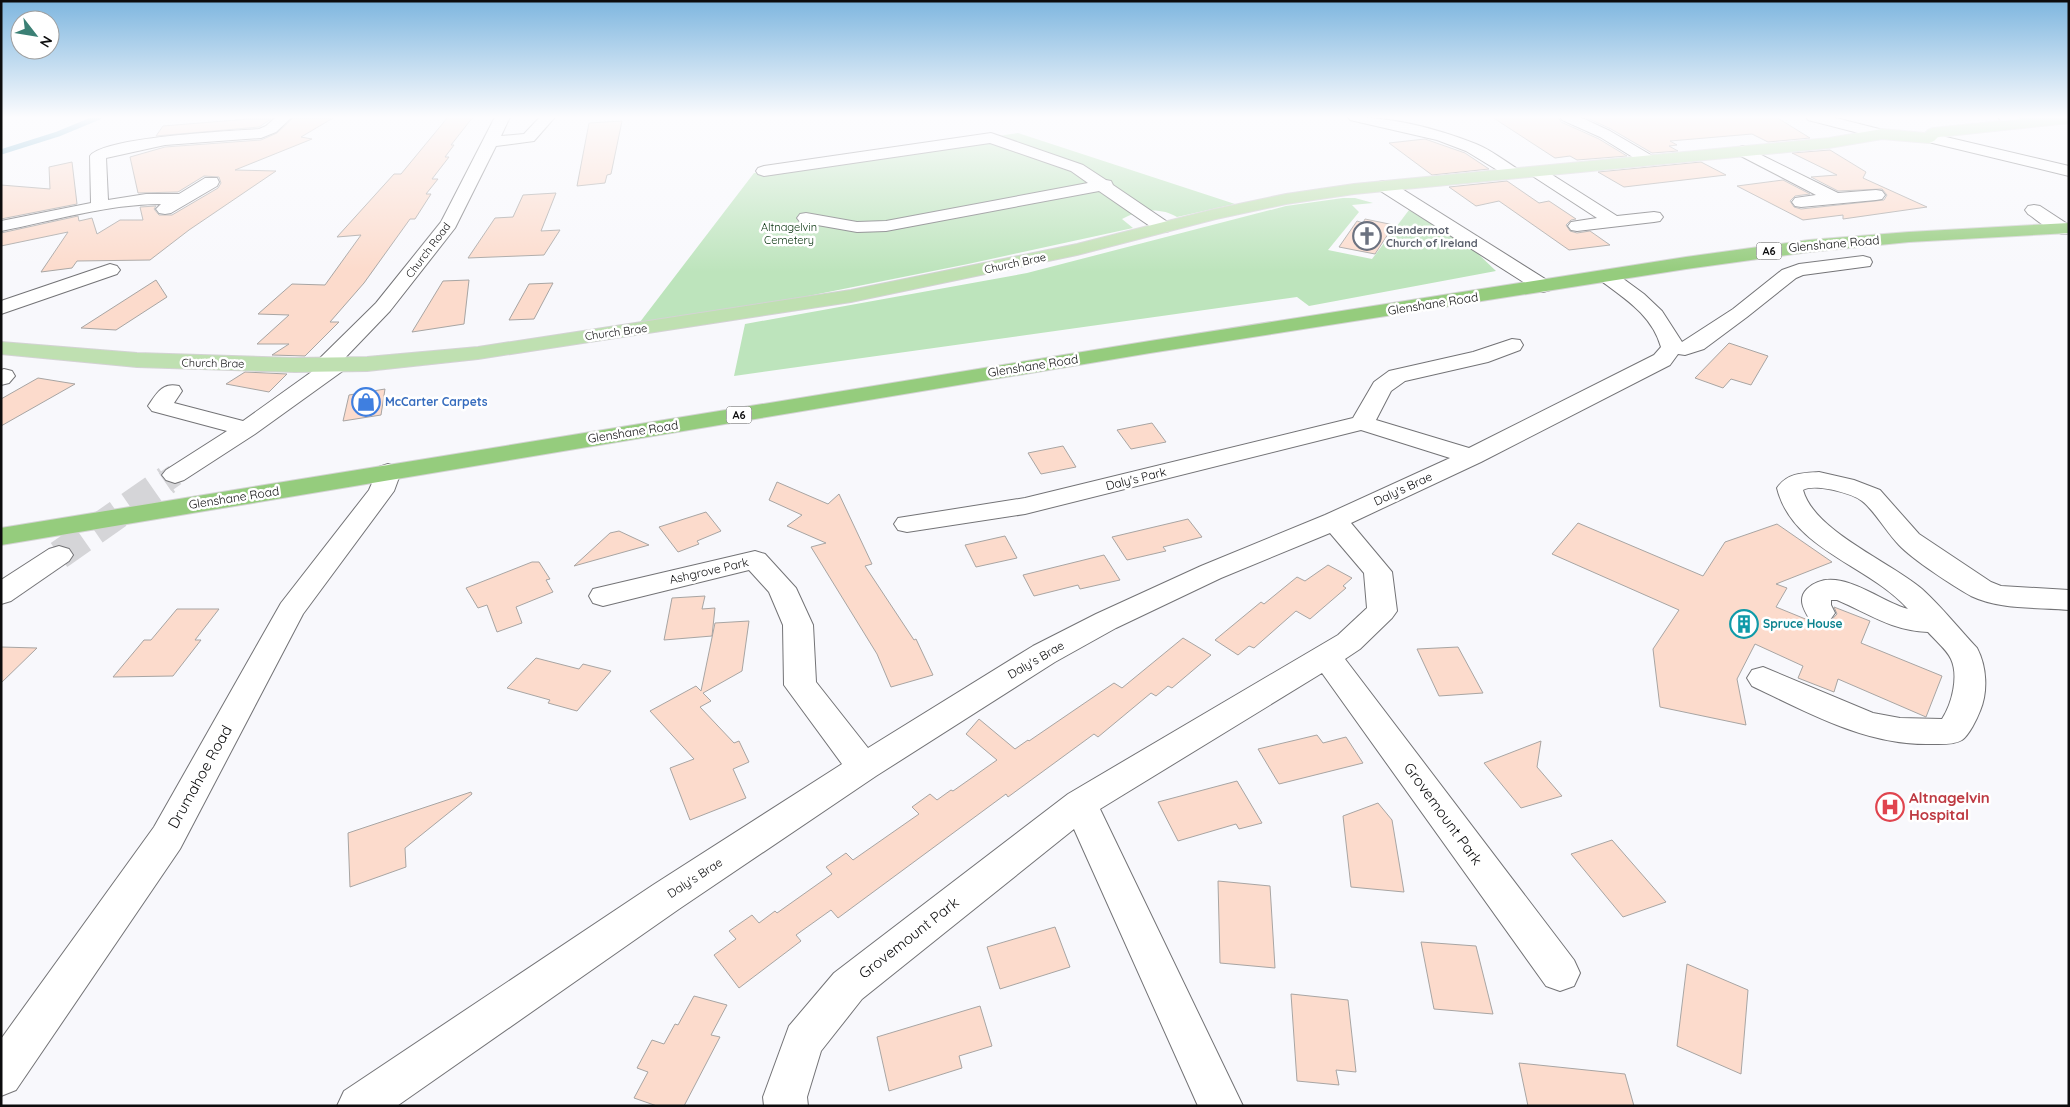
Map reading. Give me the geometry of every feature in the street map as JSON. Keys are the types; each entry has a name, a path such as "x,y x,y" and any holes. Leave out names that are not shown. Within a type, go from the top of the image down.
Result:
{"highway":[{"name":"Glenshane Road","path":"1,537 1150,347 1607,276 1809,246 1918,237 2066,229"}],"main road":[{"name":"Church Brae","path":"1,348 137,360 331,365 391,362 478,353 841,297 953,276 1077,249 1286,199 1385,186 1571,169"}],"street":[{"path":"99,169 100,206"},
{"name":"Church Road","path":"175,474 247,428 331,365 383,307 438,238 457,209 478,169"},
{"path":"764,171 780,169"},
{"path":"1078,169 1105,185 1164,227"},
{"path":"1506,169 1513,173"},
{"path":"1778,169 1836,198"},
{"path":"1537,172 1613,221"},
{"path":"152,218 211,182"},
{"path":"806,218 857,227 886,226 1105,185"},
{"path":"1385,186 1542,286"},
{"path":"1801,202 1876,195"},
{"path":"1,226 100,206 146,200 181,199"},
{"path":"2034,210 2066,229"},
{"path":"1577,226 1654,217"},
{"path":"1607,276 1657,316 1669,334 1672,347 1685,350 1740,313 1789,274 1799,270 1863,262"},
{"path":"1,308 110,270"},
{"path":"1472,457 1362,423 1382,387 1397,376 1480,357 1512,345"},
{"name":"Daly's Brae","path":"360,1106 666,897 976,695 1044,654 1106,620 1211,572 1334,521 1472,457 1645,370 1662,360 1672,347"},
{"path":"171,391 160,406 247,428"},
{"name":"Daly's Park","path":"907,524 1025,506 1362,423"},
{"name":"Drumahoe Road","path":"1,1075 166,838 291,610 382,491 388,472"},
{"path":"1763,678 1837,712 1884,728 1923,732 1951,730 1963,714 1968,701 1970,681 1966,656 1914,597 1810,524 1794,504 1790,488 1800,481 1819,480 1845,485 1871,495 1909,540 1981,589 1998,595 2069,600"},
{"name":"Grovemount Park","path":"786,1106 785,1097 804,1040 848,986 1080,804 1349,642 1382,611 1378,572 1355,543 1334,521"},
{"path":"1,594 59,555"},
{"name":"Ashgrove Park","path":"603,596 755,560 782,588 798,625 800,685 864,767"},
{"path":"1820,612 1816,605 1817,596 1822,591 1840,590 1895,616 1925,623 1936,622"},
{"name":"Grovemount Park","path":"1326,656 1560,973"},
{"path":"1080,804 1221,1106"}],"green space":[{"name":"Altnagelvin Cemetery","path":"783,169 1127,169 1235,204 1177,217 1164,212 1143,211 1122,219 1133,228 968,264 748,308 640,322 754,173"},
{"path":"1355,198 1373,203 1352,205 1359,212 1328,250 1372,259 1409,210 1473,249 1496,271 1309,306 1297,297 734,376 745,324 1027,273 1286,206"}],"building":[{"path":"49,169 73,169 77,204 1,219 1,185 50,189"},
{"path":"133,169 238,169 235,170 276,171 189,230 150,260 77,261 72,268 41,272 68,232 1,246 1,233 78,216 79,221 92,218 97,234 120,220 143,220 140,207 156,206 154,209 159,215 172,215 218,188 221,183 219,177 204,176 178,192 138,193"},
{"path":"405,169 440,169 432,179 438,179 426,194 431,194 415,219 410,219 364,283 330,322 339,322 305,356 272,355 289,344 257,344 289,315 258,314 292,284 325,285 361,235 337,237 394,174 401,174"},
{"path":"580,169 612,169 611,174 607,175 605,183 577,186"},
{"path":"1423,169 1489,169 1432,175"},
{"path":"1632,169 1714,169 1726,175 1624,187 1598,172"},
{"path":"1824,169 1861,169 1866,172 1863,178 1927,207 1843,219 1843,215 1803,220 1737,186 1783,180 1810,194 1795,196 1790,201 1794,207 1801,209 1884,200 1887,195 1882,189 1838,191 1811,177 1837,175"},
{"path":"1507,181 1539,203 1549,201 1576,219 1571,220 1566,225 1570,231 1577,233 1590,231 1610,245 1569,250 1499,201 1476,206 1449,187"},
{"path":"556,193 541,231 560,230 544,255 468,258 495,218 513,217 523,195"},
{"name":"Glendermot Church of Ireland","path":"1365,219 1394,225 1375,254 1339,247 1357,221 1363,223"},
{"path":"156,280 167,297 116,330 81,328"},
{"path":"469,280 464,324 412,332 443,281"},
{"path":"553,283 534,319 509,320 529,284"},
{"path":"1729,343 1768,356 1751,385 1731,379 1723,388 1695,378"},
{"path":"245,372 287,374 269,392 226,384"},
{"path":"38,378 75,384 1,426 1,399"},
{"path":"385,389 381,415 343,421 349,395"},
{"path":"1152,423 1166,442 1131,449 1117,430"},
{"path":"1063,446 1076,467 1041,474 1028,453"},
{"path":"777,482 828,504 839,494 872,564 865,566 914,640 916,639 933,675 891,687 877,654 811,547 826,543 787,526 802,515 769,500"},
{"path":"706,512 721,531 697,541 699,544 678,552 659,527"},
{"path":"1188,519 1202,537 1163,547 1166,551 1127,560 1112,537"},
{"name":"Spruce House","path":"1578,523 1703,576 1725,542 1777,524 1832,562 1776,584 1787,588 1776,607 1825,627 1837,614 1834,607 1870,621 1861,643 1942,676 1926,717 1838,679 1834,692 1798,678 1803,666 1755,644 1737,679 1746,725 1660,707 1653,649 1679,610 1552,554"},
{"path":"619,531 649,545 574,566 610,533"},
{"path":"1005,536 1017,558 976,567 965,545"},
{"path":"1104,555 1120,580 1080,589 1078,585 1034,596 1023,575"},
{"path":"532,562 539,562 550,579 546,580 553,592 516,607 522,623 497,632 487,605 478,608 466,588"},
{"path":"1328,565 1352,578 1343,586 1346,588 1310,619 1296,611 1254,648 1249,646 1238,655 1215,640 1261,602 1264,604 1297,577 1305,581"},
{"path":"705,596 702,609 715,608 712,636 664,640 672,598"},
{"path":"177,609 219,609 195,640 201,640 173,676 113,677 144,640 151,640"},
{"path":"749,621 742,671 703,693 711,701 700,707 734,743 739,741 749,762 733,769 746,798 690,820 670,768 694,759 650,711 696,686 701,691 715,623"},
{"path":"1183,638 1211,655 1172,688 1168,686 1156,696 1151,693 1098,737 1094,734 1008,797 1006,794 838,918 831,910 796,935 801,941 739,988 714,955 736,939 729,931 752,915 759,923 775,911 777,913 832,874 826,867 846,853 853,860 919,814 912,807 930,794 937,800 997,760 966,734 979,719 1015,749 1114,683 1122,688"},
{"path":"1,647 37,648 1,683"},
{"path":"1458,647 1483,693 1439,696 1417,649"},
{"path":"536,658 579,669 583,664 611,671 577,711 548,703 550,700 507,688"},
{"path":"1317,735 1323,743 1346,737 1363,763 1279,784 1258,749"},
{"path":"1541,741 1537,767 1562,796 1521,808 1484,763"},
{"path":"1237,781 1262,823 1239,829 1236,824 1178,841 1158,802"},
{"path":"471,792 472,794 405,848 406,867 350,887 348,833"},
{"path":"1378,803 1392,820 1404,892 1351,887 1343,816"},
{"path":"1612,840 1666,902 1623,917 1571,854"},
{"path":"1218,881 1270,886 1275,968 1220,963"},
{"path":"1055,927 1070,967 1000,989 987,947"},
{"path":"1421,942 1476,946 1493,1014 1434,1009"},
{"path":"1687,964 1748,990 1741,1074 1677,1046"},
{"path":"1291,994 1348,1000 1356,1072 1336,1070 1339,1085 1297,1081"},
{"path":"694,996 727,1005 711,1035 720,1037 684,1106 657,1106 634,1098 648,1072 637,1068 652,1040 664,1044 675,1024 678,1025"},
{"path":"980,1006 992,1046 959,1056 962,1068 889,1091 877,1037"},
{"path":"1519,1063 1625,1074 1634,1106 1528,1106"}],"tunnel":[{"path":"165,482 175,475"},
{"path":"59,555 167,480"}],"place":[{"name":"Glendermot Church of Ireland","path":"1367,236"},
{"name":"McCarter Carpets","path":"366,402"},
{"name":"Spruce House","path":"1744,624"},
{"name":"Altnagelvin Hospital","path":"1890,807"}]}
